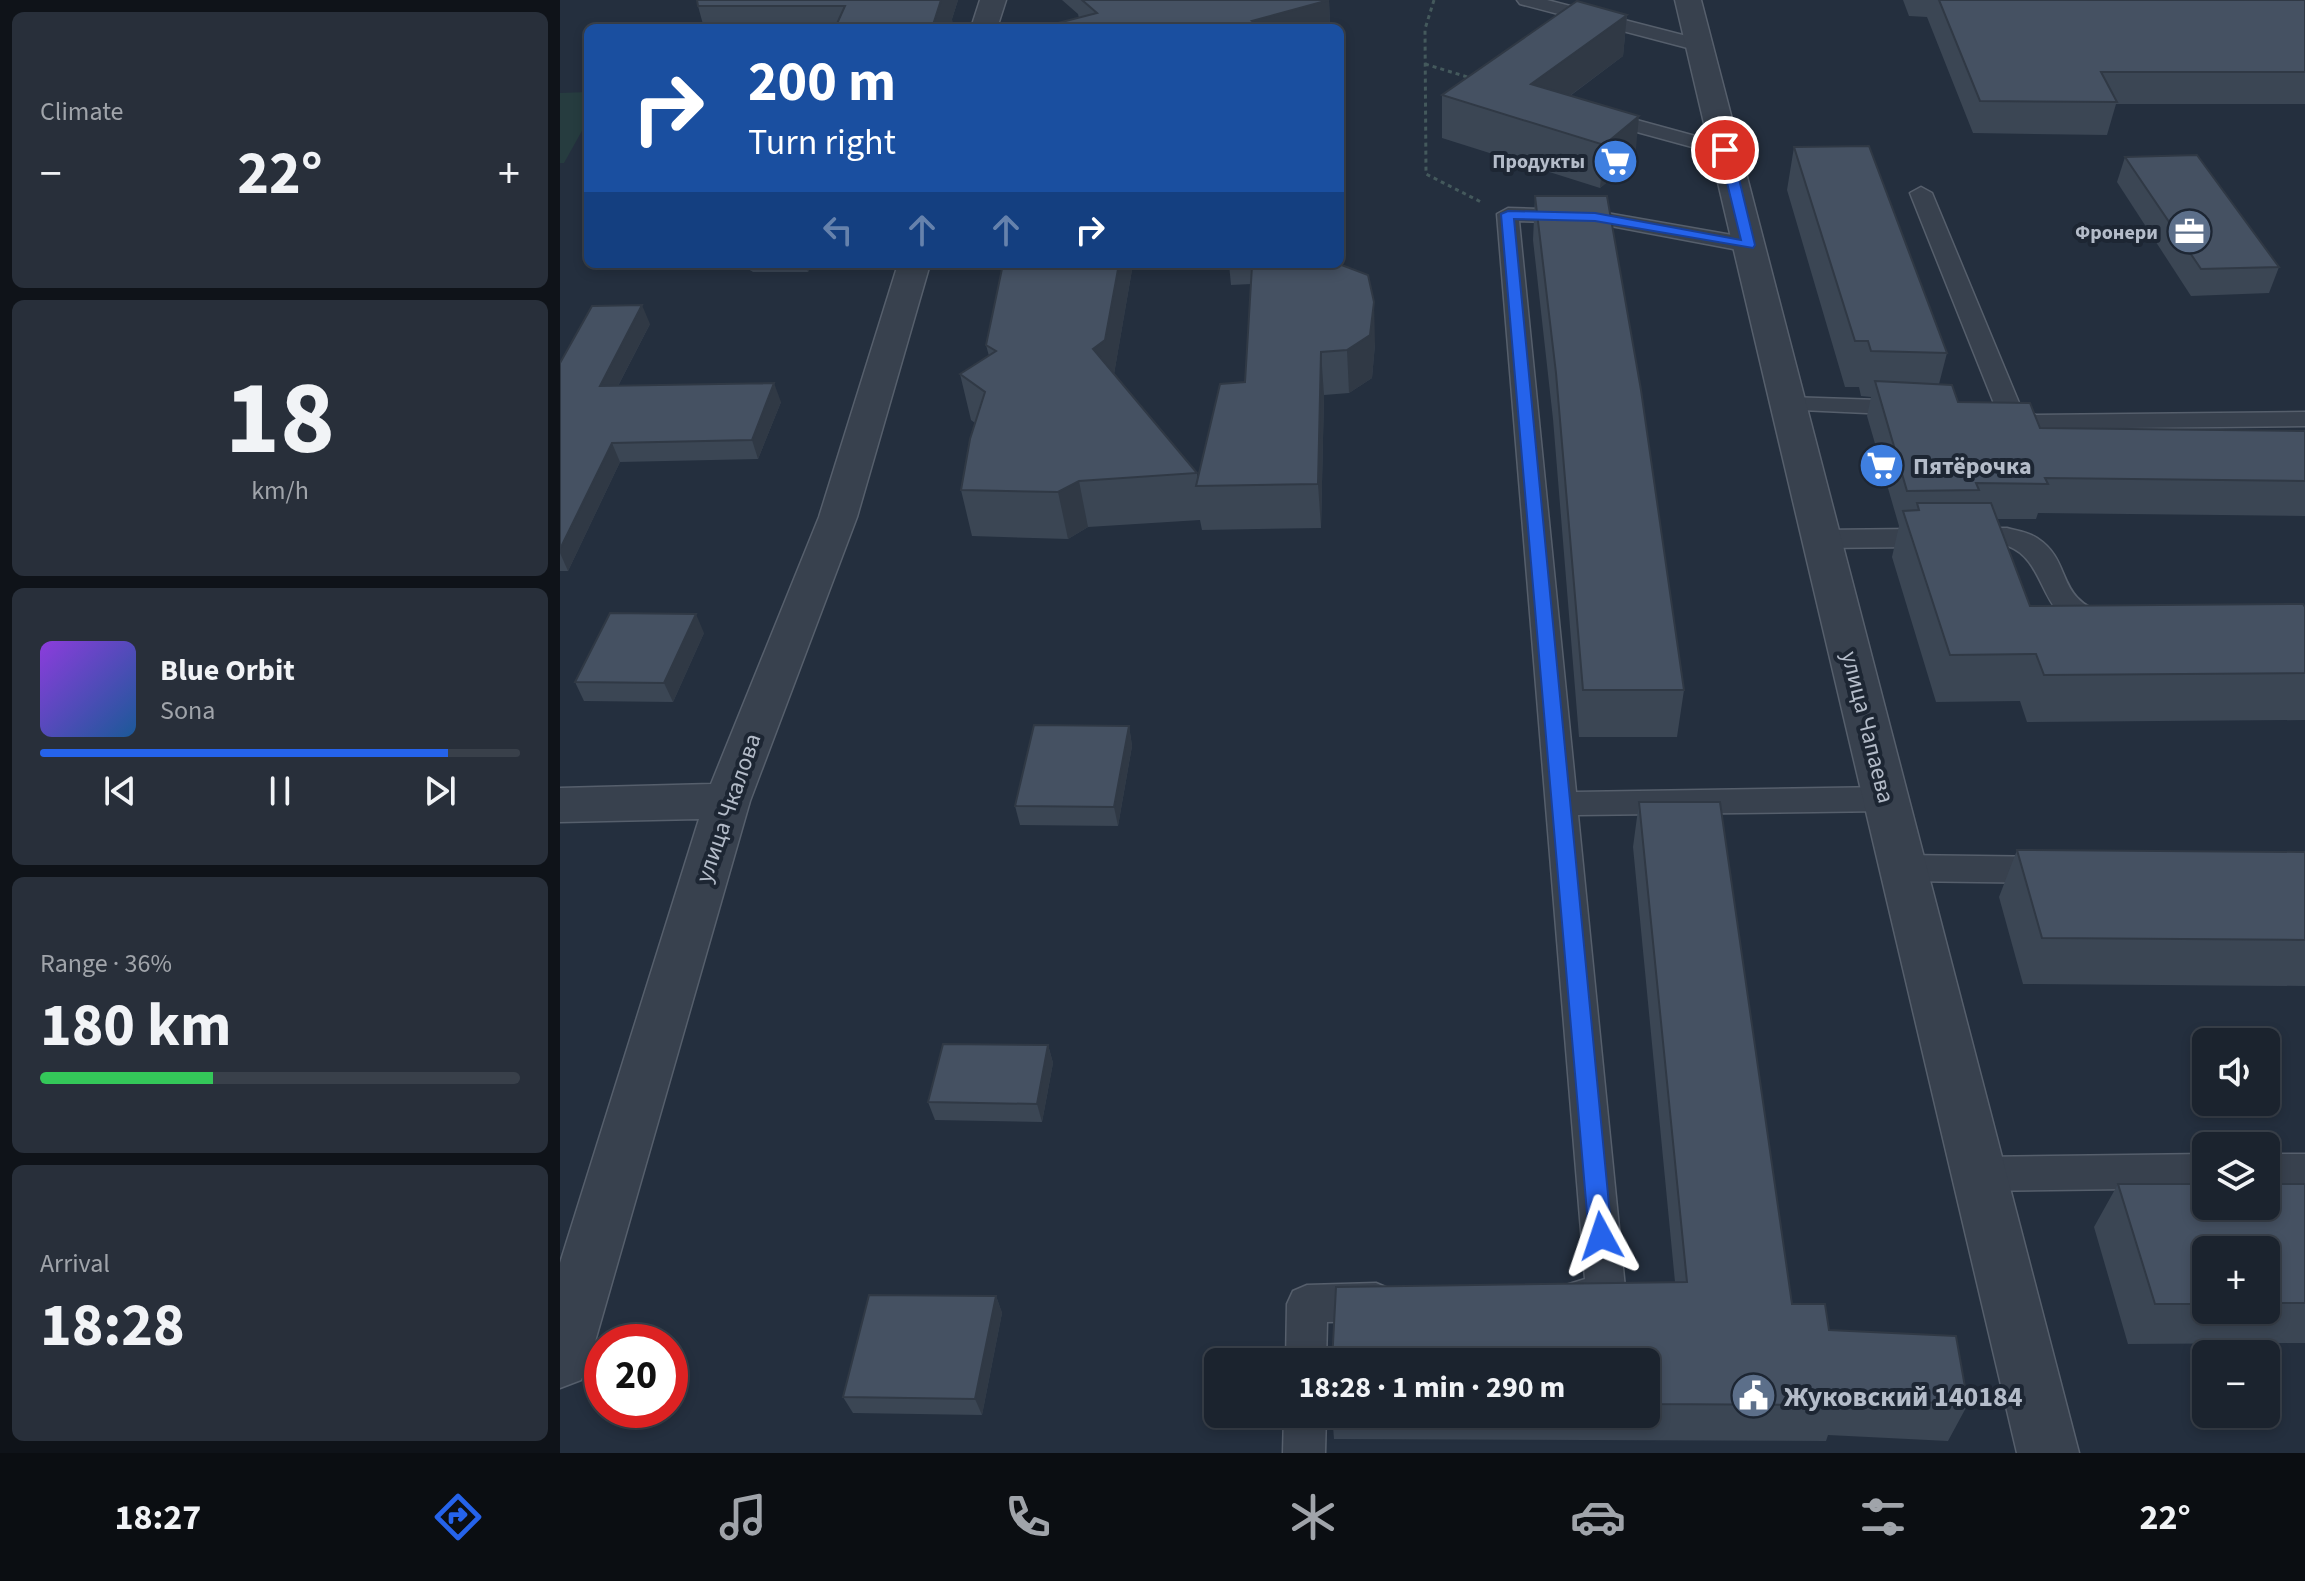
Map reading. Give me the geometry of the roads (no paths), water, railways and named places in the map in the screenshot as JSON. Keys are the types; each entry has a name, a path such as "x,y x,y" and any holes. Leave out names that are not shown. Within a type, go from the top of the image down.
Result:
{"street":[{"path":"985,24 993,0"},
{"name":"улица Чапаева","path":"1688,0 2048,1453"},
{"name":"улица Чкалова","path":"560,1359 727,801 838,517 913,268"},
{"path":"560,805 727,801"}],"lane":[{"path":"1526,0 1699,45"},
{"path":"1573,109 1725,150"},
{"path":"1921,193 2010,412"},
{"path":"1543,1299 1606,1298 1508,214 1595,217 1749,245"},
{"path":"1788,404 1940,409"},
{"path":"1982,411 2010,412 2034,422 2305,419"},
{"path":"1822,539 2007,537 2029,544 2043,561 2062,602 2080,619 2128,625"},
{"path":"1562,804 1886,799"},
{"path":"1903,868 2074,870"},
{"path":"1979,1174 2192,1171"},
{"path":"2280,1171 2305,1171"},
{"path":"1306,1348 1307,1304 1402,1302"},
{"path":"1304,1453 1305,1428"}],"place":[{"name":"Продукты","path":"1616,161"},
{"name":"Фронери","path":"2189,232"},
{"name":"Пятёрочка","path":"1882,466"},
{"name":"Жуковский 140184","path":"1753,1396"}]}
